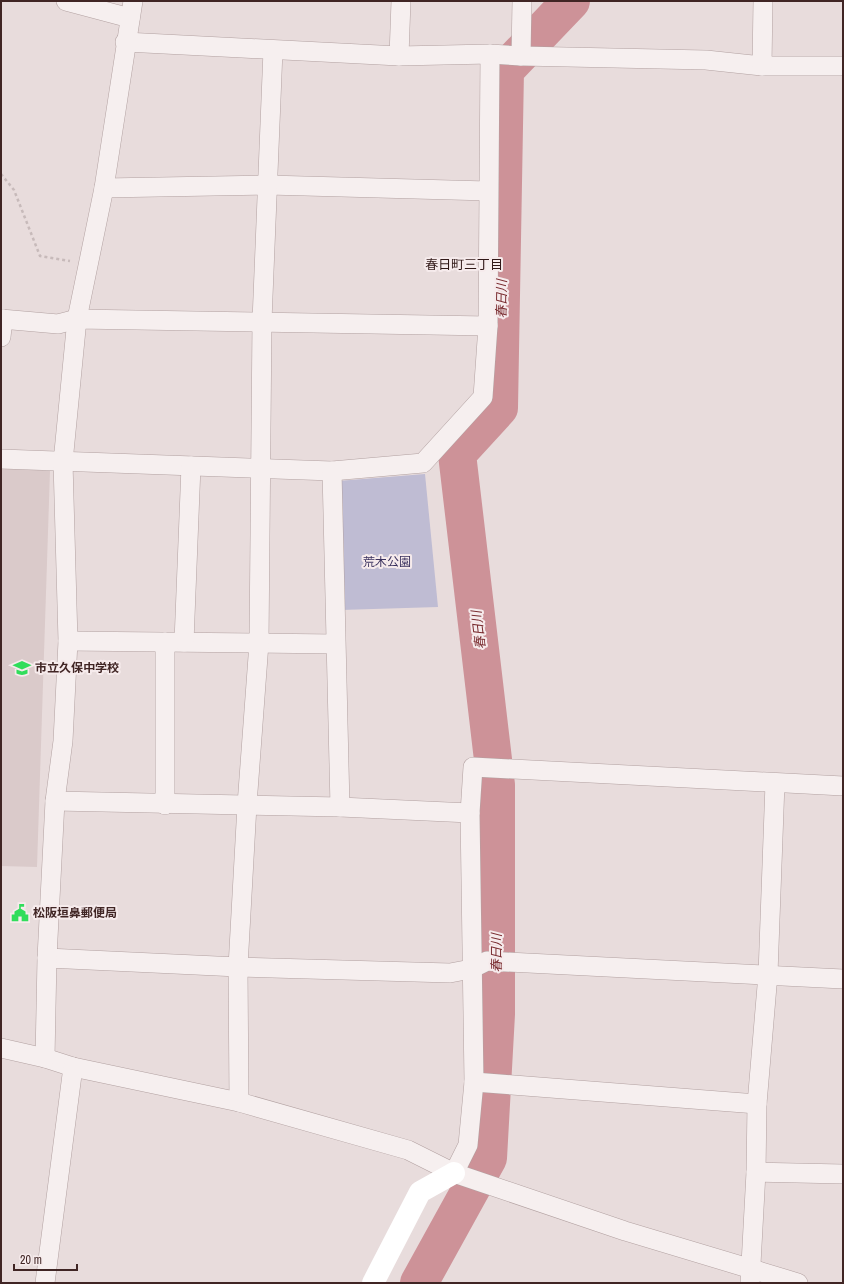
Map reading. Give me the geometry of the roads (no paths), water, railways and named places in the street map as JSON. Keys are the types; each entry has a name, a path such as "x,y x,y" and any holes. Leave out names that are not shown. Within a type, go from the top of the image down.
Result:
{"street":[{"path":"45,1058 47,958 55,801 63,741 68,641 63,462 77,319 104,188 131,9 66,1"},
{"path":"399,56 401,1"},
{"path":"521,56 522,1"},
{"path":"762,66 763,1"},
{"path":"125,42 399,56 490,54 706,60 762,66 843,66"},
{"path":"239,1102 238,967 247,805 259,643 262,321 273,50"},
{"path":"1,459 332,471 423,463 483,398 488,326 490,54"},
{"path":"104,188 268,185 488,191"},
{"path":"1,337 2,319 58,324 77,319 488,326"},
{"path":"184,642 191,466"},
{"path":"332,471 340,807"},
{"path":"68,641 335,644"},
{"path":"164,805 165,642"},
{"path":"373,1283 420,1192 454,1173 468,1145 474,1082 471,969 470,813 473,767 843,786"},
{"path":"750,1277 756,1172 757,1104 768,974 775,783"},
{"path":"55,801 164,805 340,807 470,813"},
{"path":"47,958 238,967 450,973 471,969 487,960 843,979"},
{"path":"1,1048 45,1058 73,1067 239,1102 408,1150 454,1173 625,1231 750,1277 798,1283"},
{"path":"45,1283 73,1067"},
{"path":"474,1082 757,1104"},
{"path":"756,1172 843,1174"}],"waterway":[{"name":"春日川","path":"419,1283 488,1158 496,1014 496,785 457,454 499,408 505,70 571,1"}],"place":[{"name":"市立久保中学校","path":"22,668"},
{"name":"松阪垣鼻郵便局","path":"20,913"}],"district":[{"name":"春日町三丁目","path":"464,264"}],"park label":[{"name":"荒木公園","path":"387,562"}]}
